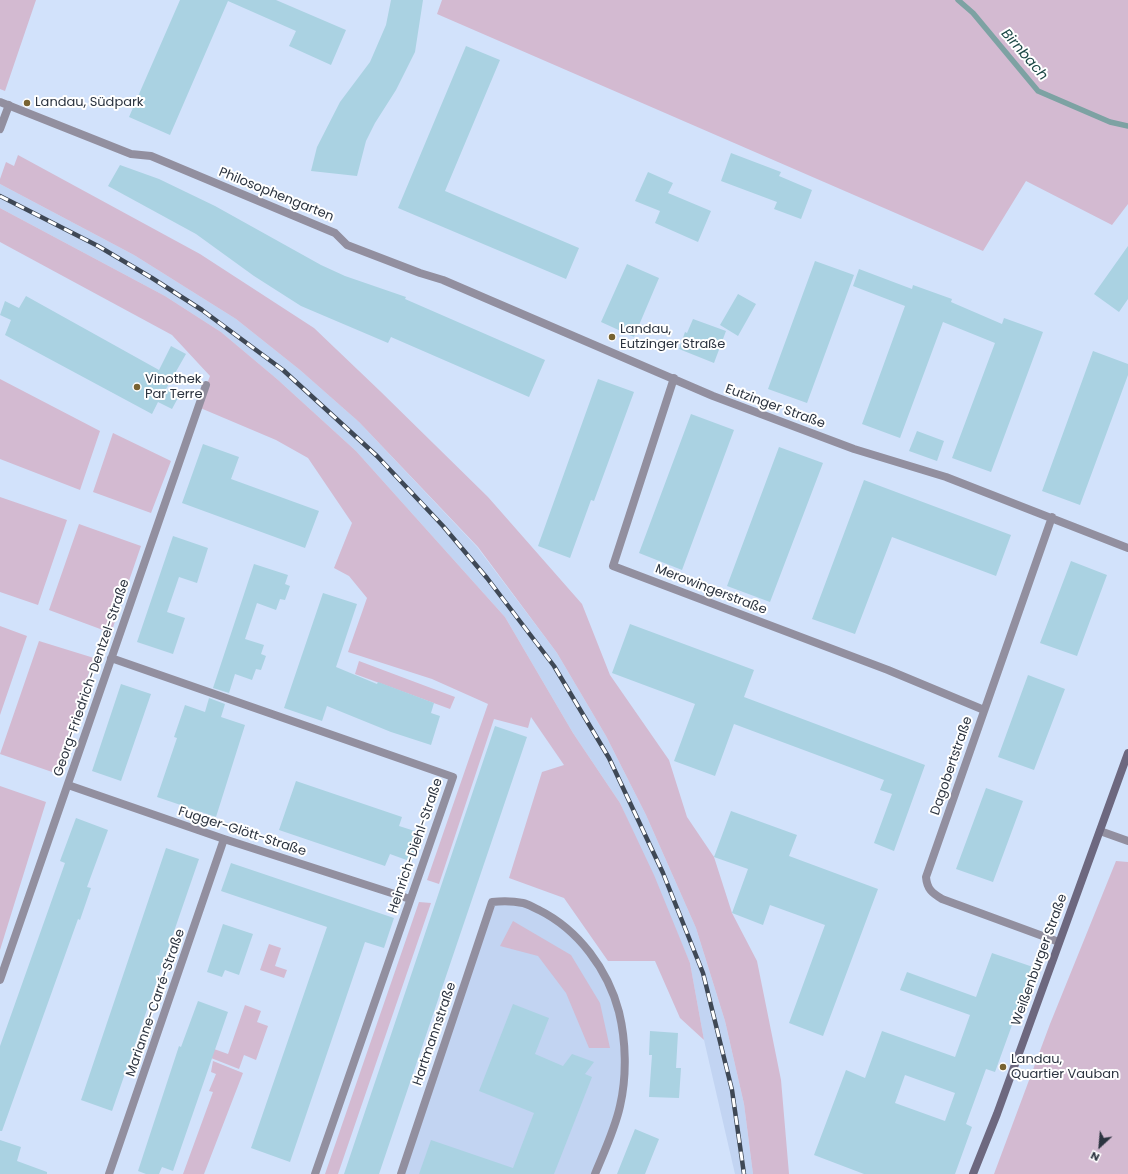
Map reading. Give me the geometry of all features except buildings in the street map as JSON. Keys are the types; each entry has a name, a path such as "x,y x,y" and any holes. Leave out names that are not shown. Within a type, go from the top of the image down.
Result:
{"street":[{"path":"0,102 9,105 0,129"},
{"name":"Philosophengarten","path":"9,105 131,154 151,156 335,233 348,245 420,273"},
{"name":"Eutzinger Straße","path":"420,273 443,280 558,328 573,337 674,378 713,396 839,444 946,477 1128,548"},
{"name":"Merowingerstraße","path":"674,378 613,566 881,668 984,710"},
{"name":"Georg-Friedrich-Dentzel-Straße","path":"0,980 206,384"},
{"name":"Dagobertstraße","path":"1052,518 928,870 927,885 932,893 942,899 1059,942"},
{"name":"Heinrich-Diehl-Straße","path":"111,658 453,777 315,1174"},
{"name":"Weißenburger Straße","path":"973,1174 997,1114 1128,753"},
{"name":"Fugger-Glött-Straße","path":"68,785 224,839 410,900"},
{"path":"1100,830 1128,841"},
{"name":"Marianne-Carré-Straße","path":"110,1174 224,839"},
{"name":"Hartmannstraße","path":"401,1174 492,902 524,903 557,920 580,940 606,978 614,996 620,1019 624,1051 621,1105 595,1174"}],"shaded area":[{"path":"0,0 36,0 5,91 0,89"},
{"path":"442,0 1128,0 1128,204 1112,225 1026,181 983,251 437,14"},
{"path":"18,155 200,254 314,328 488,497 582,604 610,675 669,760 687,817 714,857 732,913 757,961 781,1080 789,1174 753,1174 744,1104 725,1021 696,928 646,815 606,736 557,653 478,547 359,422 300,370 236,319 134,255 0,184 0,179 6,162 14,166"},
{"path":"0,184 134,255 236,319 300,370 359,422 477,547 557,653 606,736 646,815 696,928 725,1021 744,1104 753,1174 735,1174 704,1040 690,963 620,803 573,733 505,617 356,451 277,379 221,332 165,296 0,208"},
{"path":"0,208 165,296 221,332 277,379 356,451 505,617 573,733 620,803 654,875 690,963 704,1040 680,1018 655,961 608,961 564,898 509,878 542,772 564,765 531,717 528,728 494,719 439,884 427,880 488,704 432,679 348,652 367,598 349,576 334,568 352,523 308,458 276,440 198,407 210,376 172,335 0,242"},
{"path":"0,379 100,431 80,490 0,459"},
{"path":"113,433 171,461 151,513 93,492"},
{"path":"0,497 67,520 38,605 0,592"},
{"path":"79,524 141,546 111,633 49,610"},
{"path":"0,626 27,636 0,715"},
{"path":"39,641 94,658 55,773 0,754"},
{"path":"359,661 455,697 450,709 355,674"},
{"path":"0,786 46,802 0,950"},
{"path":"1116,861 1128,862 1128,1174 994,1174 1050,1024"},
{"path":"419,902 431,903 338,1174 325,1174"},
{"path":"492,902 524,903 570,930 606,978 622,1032 621,1105 594,1174 401,1174"},
{"path":"513,921 571,955 600,1003 610,1048 589,1048 566,993 538,956 500,946"},
{"path":"269,944 281,948 275,966 287,970 284,978 260,970"},
{"path":"245,1005 261,1011 257,1022 268,1026 256,1060 244,1055 239,1069 211,1058 214,1049 228,1054"},
{"path":"213,1061 243,1073 204,1174 183,1174 213,1092 209,1091 216,1074 211,1072"}],"waterway":[{"name":"Birnbach","path":"958,0 973,13 1038,91 1110,122 1128,126"}],"railway":[{"path":"0,196 98,246 152,278 202,310 283,370 377,456 443,526 487,578 554,666 609,758 663,873 703,973 732,1090 744,1174"}],"place":[{"name":"Landau, Südpark","path":"27,103"},
{"name":"Landau, Eutzinger Straße","path":"612,337"},
{"name":"Vinothek Par Terre","path":"137,387"},
{"name":"Landau, Quartier Vauban","path":"1003,1067"}]}
